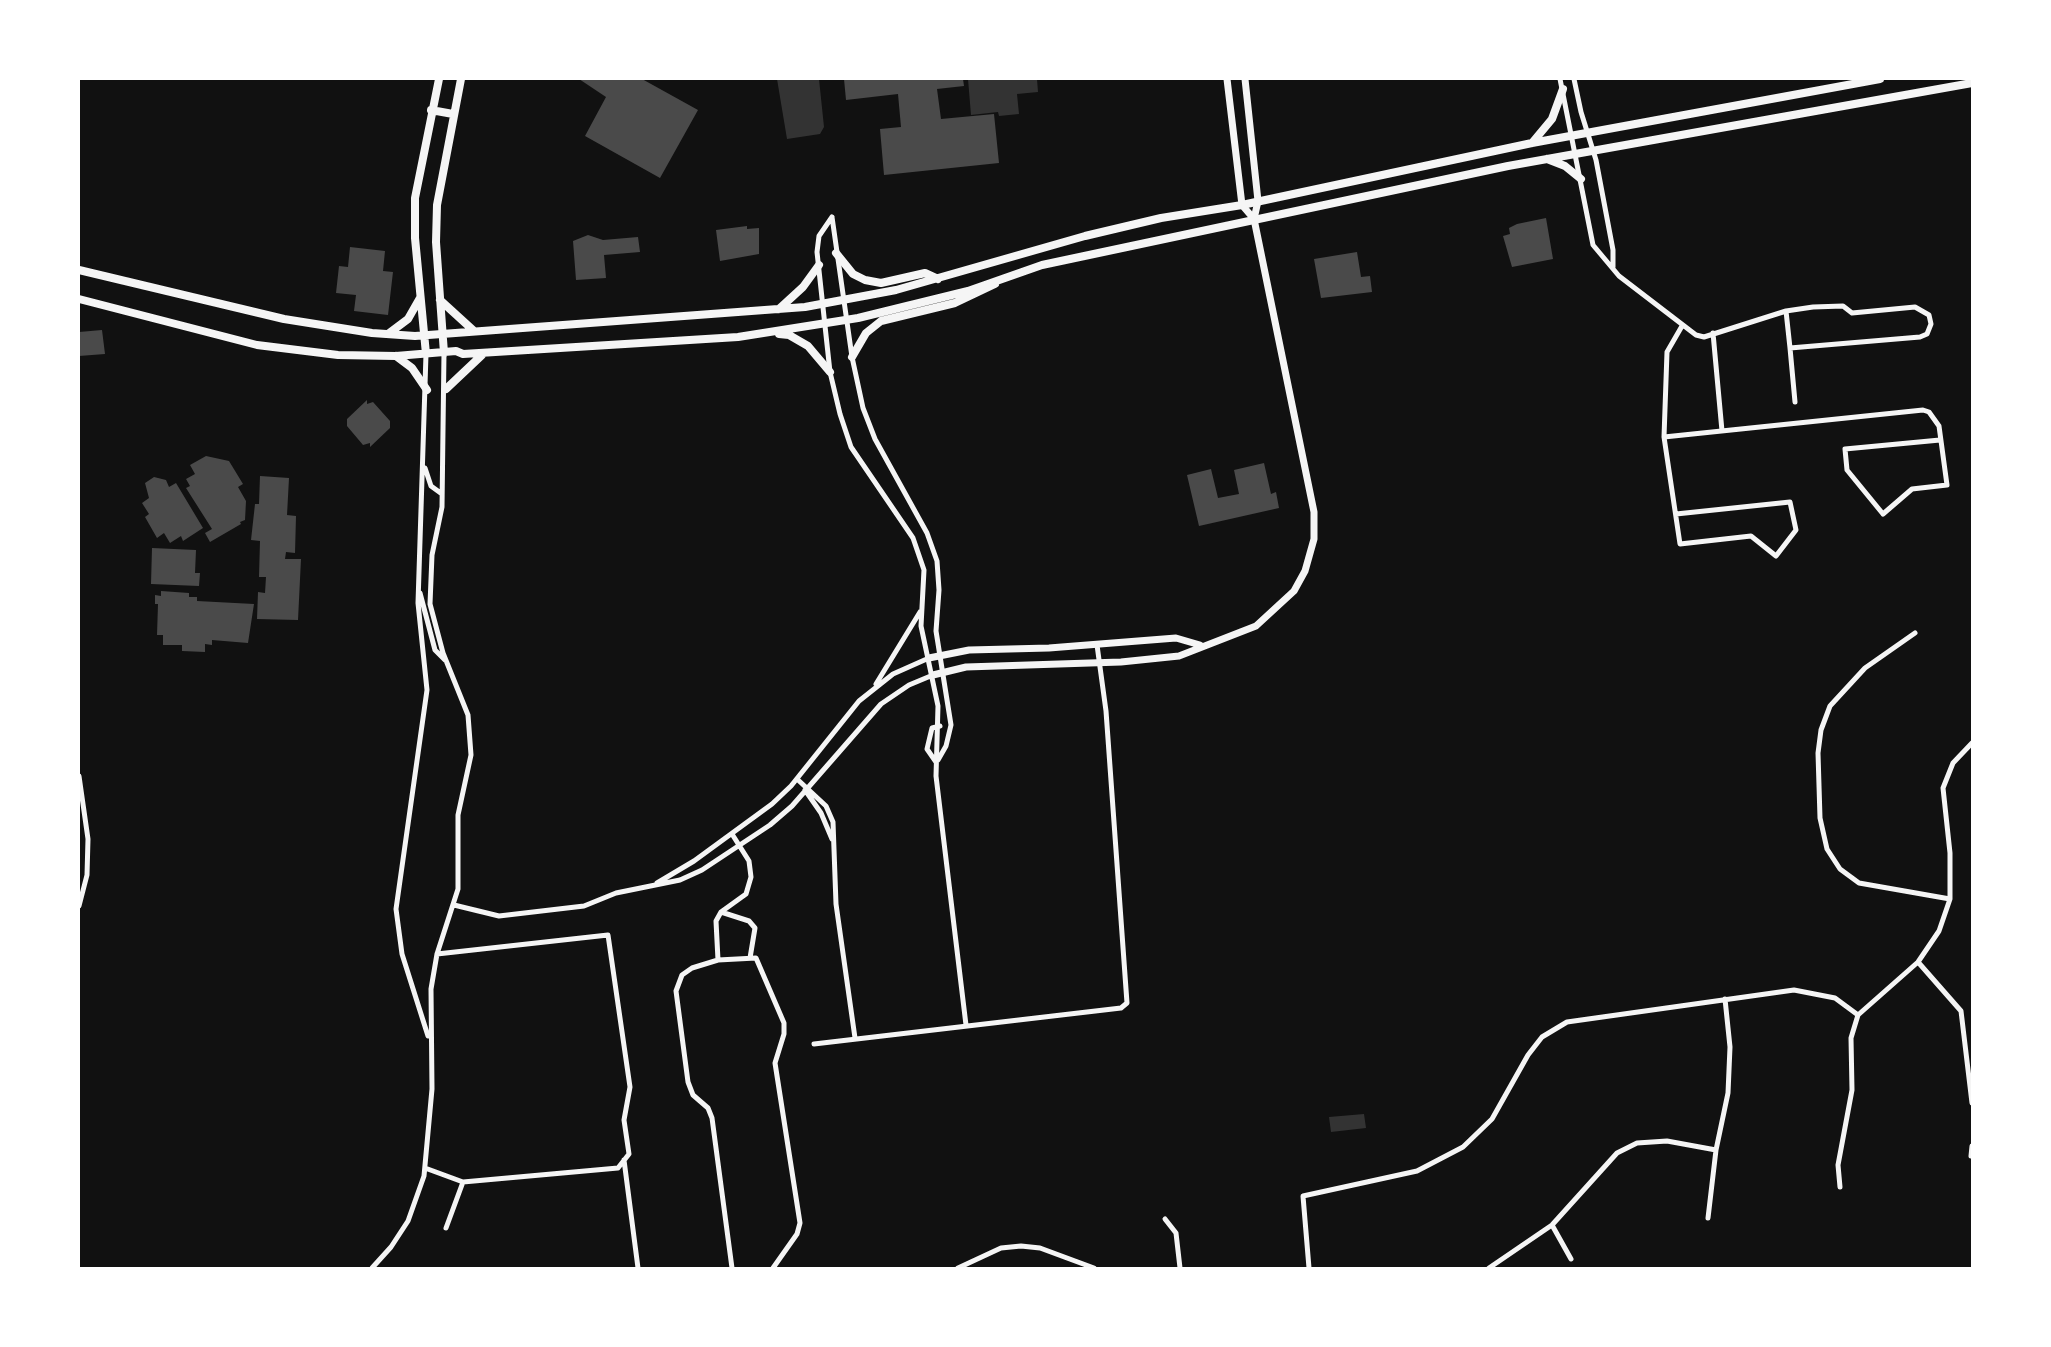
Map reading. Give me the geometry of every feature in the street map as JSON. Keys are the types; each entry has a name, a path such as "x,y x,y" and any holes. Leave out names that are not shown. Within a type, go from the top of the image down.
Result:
{"main road":[{"path":"426,354 415,239 415,198 439,79"},
{"path":"444,352 436,242 437,205 461,79"},
{"path":"79,271 259,314 388,334 425,336 824,305 938,279 1114,229 1242,205 1532,143 1880,79"},
{"path":"79,299 257,345 338,355 396,356 487,352 705,340 773,333 846,321 943,298 1042,265 1544,158 1972,83"},
{"path":"1532,143 1552,119 1563,89"},
{"path":"431,110 453,114"},
{"path":"1544,158 1565,166 1581,179"},
{"path":"836,253 853,274 865,280 881,283 925,273 938,279"},
{"path":"779,309 803,287 819,265"},
{"path":"852,357 866,333 881,321 955,303 982,292 1008,275"},
{"path":"388,334 412,314 421,296"},
{"path":"440,300 474,331"},
{"path":"773,333 789,335 808,346 830,372"},
{"path":"446,389 476,358 487,352"},
{"path":"396,356 412,368 427,390"}],"street":[{"path":"1227,79 1242,205 1254,219"},
{"path":"454,905 485,915 505,916 584,906 617,893 688,877 740,846 775,820 807,790 875,709 909,685 944,671 965,667 1100,663 1179,656 1201,645 1237,636 1274,612 1294,591 1305,571 1314,538 1314,512 1254,219 1258,201 1245,79"},
{"path":"1560,79 1593,245 1619,276 1682,326 1704,337 1786,311 1843,306 1852,313 1915,307 1924,310 1931,324 1927,334 1920,337 1790,348"},
{"path":"1574,79 1593,149 1613,250 1613,267"},
{"path":"936,762 946,746 951,725 936,624 939,590 937,561 927,533 875,439 863,408 846,321 832,217 818,240 830,372 848,440 916,544 924,570 921,626 933,675 940,726 936,762 966,1025"},
{"path":"1786,311 1795,402"},
{"path":"1676,514 1790,502 1796,530 1776,556 1751,536 1680,544 1664,437 1667,352 1682,326"},
{"path":"1713,333 1722,431"},
{"path":"372,1268 391,1247 408,1221 425,1168 432,1089 431,989 437,954 454,905 460,868 458,815 470,766 471,743 466,707 445,660 432,617 429,595 432,555 440,520 442,494 446,389 444,352"},
{"path":"426,354 427,390 418,611 428,690 396,921 405,966 430,1041"},
{"path":"1664,437 1923,410 1935,418 1940,440 1947,485 1912,489 1883,514 1847,470 1845,449 1940,440"},
{"path":"423,454 431,486 442,494"},
{"path":"418,583 435,650 445,660"},
{"path":"873,688 923,606"},
{"path":"1915,633 1865,668 1830,706 1821,730 1818,753 1821,818 1827,849 1840,869 1859,883 1950,899"},
{"path":"653,885 732,834 779,798 852,708 873,688 900,670 929,658 970,650 1097,645 1176,638 1201,645"},
{"path":"814,1044 1121,1008 1127,1003 1125,950 1097,645"},
{"path":"1840,1187 1839,1165 1852,1090 1851,1038 1858,1015 1918,962 1939,931 1950,899 1950,853 1943,788 1953,763 1972,743"},
{"path":"79,776 86,812 88,856 79,906"},
{"path":"797,779 830,814 834,842 836,904 855,1038"},
{"path":"718,960 715,928 721,912 746,894 750,883 749,861 732,834"},
{"path":"721,912 749,921 755,928 750,958"},
{"path":"425,1168 463,1182 618,1168 629,1154 624,1120 630,1087 608,934 437,954"},
{"path":"732,1268 712,1118 708,1108 693,1095 688,1082 676,990 679,980 687,971 718,960 757,958 784,1023 785,1034 775,1063 800,1223 797,1234 772,1268"},
{"path":"1918,962 1961,1011 1972,1103"},
{"path":"1309,1268 1303,1196 1417,1171 1463,1147 1492,1119 1528,1055 1542,1037 1567,1022 1794,989 1835,998 1858,1015"},
{"path":"1708,1218 1716,1150 1728,1093 1730,1047 1725,999"},
{"path":"1489,1268 1552,1224 1617,1153 1637,1143 1667,1141 1716,1150"},
{"path":"1971,1156 1972,1146"},
{"path":"624,1160 638,1268"},
{"path":"446,1228 463,1182"},
{"path":"1165,1219 1176,1233 1180,1268"},
{"path":"1552,1224 1571,1259"},
{"path":"958,1268 1001,1248 1021,1246 1040,1248 1094,1268"}],"shaded area":[{"path":"777,79 819,79 824,127 820,134 787,139"},
{"path":"968,79 1037,79 1038,92 1017,94 1019,114 999,116 998,112 971,115"},
{"path":"1364,1114 1366,1128 1331,1132 1329,1117"}],"building":[{"path":"579,79 642,79 698,110 660,178 585,136 606,97"},
{"path":"844,79 963,79 964,86 937,89 941,119 994,114 999,163 884,175 880,129 901,127 898,94 846,100"},
{"path":"1546,218 1553,259 1512,267 1503,236 1510,234 1509,228 1517,224"},
{"path":"747,226 747,229 759,228 759,254 720,261 716,230"},
{"path":"588,235 603,240 638,237 640,252 604,255 606,278 576,280 573,241"},
{"path":"350,247 385,251 383,271 393,272 388,315 354,311 356,295 336,293 339,266 348,267"},
{"path":"1357,252 1361,277 1370,276 1372,292 1321,298 1314,259"},
{"path":"102,330 105,354 79,356 79,332"},
{"path":"367,400 367,404 373,402 390,421 390,428 370,447 370,443 363,445 347,426 347,419"},
{"path":"206,456 229,461 243,484 238,487 246,501 245,520 210,542 205,533 212,529 186,488 190,486 186,479 195,474 190,465"},
{"path":"1264,463 1271,494 1276,492 1279,508 1199,526 1187,475 1211,469 1218,498 1239,494 1234,470"},
{"path":"260,476 289,478 287,515 296,516 295,553 286,552 285,559 301,559 298,620 257,619 258,592 265,593 266,577 259,577 260,541 251,540 255,504 259,504"},
{"path":"154,477 166,480 169,487 176,483 203,528 183,541 181,536 170,543 164,533 157,538 145,517 149,514 142,503 149,498 145,483"},
{"path":"152,548 196,550 195,573 200,573 199,586 151,584"},
{"path":"161,591 189,593 189,597 197,597 197,601 254,604 248,643 212,640 212,645 205,644 205,652 182,651 182,645 163,645 163,635 157,635 158,604 155,604 155,595 161,596"}]}
